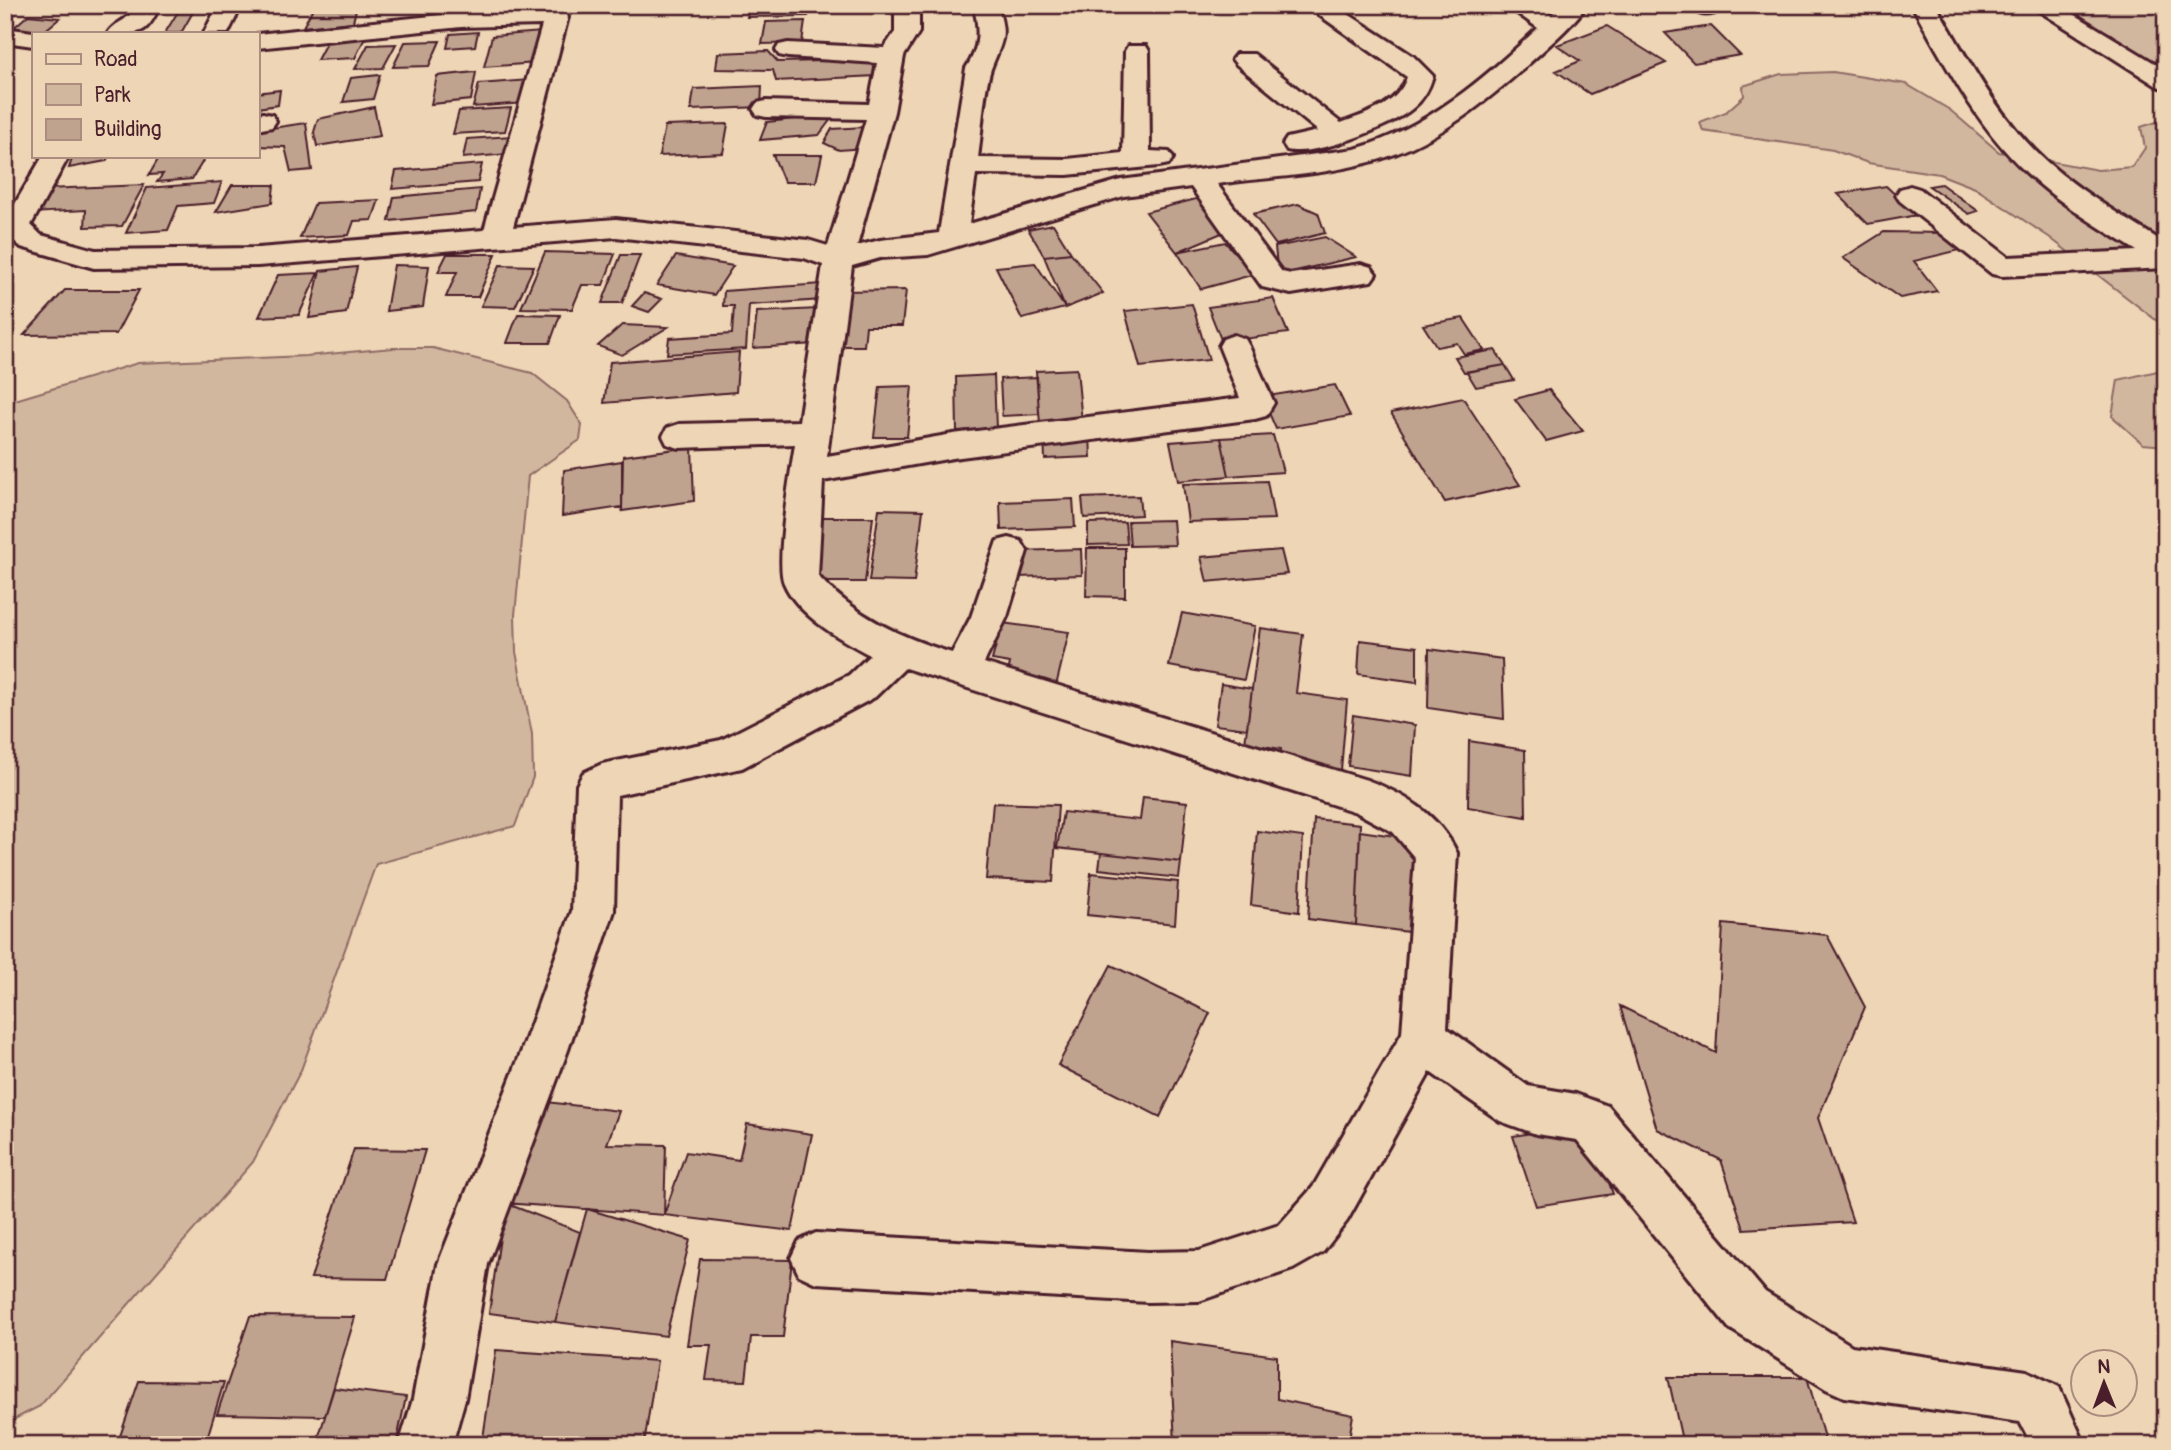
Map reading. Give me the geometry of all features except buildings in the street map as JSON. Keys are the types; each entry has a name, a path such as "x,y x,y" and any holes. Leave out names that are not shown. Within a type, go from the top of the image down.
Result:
{"street":[{"path":"122,32 141,23 148,5"},
{"path":"216,32 230,5"},
{"path":"816,1258 1148,1277 1199,1276 1293,1245 1306,1235 1330,1204 1424,1038 1436,853 1407,819 1367,798 898,651 848,627 800,580 802,514 807,472 816,432 838,260 881,112 891,56 907,32 907,5"},
{"path":"952,239 966,166 979,68 988,58 991,21 985,5"},
{"path":"966,166 1067,167 1247,152 1338,134 1384,117 1413,93 1419,84 1420,76 1404,61 1317,5"},
{"path":"1518,5 1554,27"},
{"path":"55,158 17,225 20,234 31,241 94,259 258,257 600,229 636,229 808,250 838,260 880,249 928,246 1096,193 1357,157 1389,149 1456,110 1554,27 1575,5"},
{"path":"1924,5 1981,100 2022,154 2056,182 2166,258"},
{"path":"2042,5 2166,81"},
{"path":"259,41 465,13 558,19 496,239"},
{"path":"5,35 32,38"},
{"path":"788,50 891,56"},
{"path":"1137,51 1137,160"},
{"path":"1245,59 1338,134"},
{"path":"766,109 881,112"},
{"path":"1198,177 1272,279 1292,284 1361,274"},
{"path":"1910,195 2002,267 2166,258"},
{"path":"807,472 953,446 1255,408 1258,403 1234,346"},
{"path":"679,436 816,432"},
{"path":"962,670 989,617 1009,551"},
{"path":"425,1445 439,1399 463,1264 545,1050 593,911 597,785 603,781 728,756 862,686 898,651"},
{"path":"1424,1038 1473,1077 1527,1109 1576,1115 1592,1122 1747,1310 1828,1363 1844,1371 1872,1376 2027,1397 2041,1405 2059,1445"}],"green space":[{"path":"2055,5 2166,5 2166,69"},
{"path":"1833,72 1906,84 1950,110 1999,152 2098,170 2132,167 2145,148 2141,127 2166,119 2166,328 2049,237 1975,188 1939,174 1868,163 1833,150 1703,131 1700,122 1726,112 1744,96 1743,86 1781,74"},
{"path":"393,348 433,348 532,373 567,401 582,425 580,440 528,476 515,615 516,652 532,734 533,777 515,826 376,864 301,1070 253,1162 40,1406 5,1424 5,403 138,363 306,356"},
{"path":"2166,369 2166,446 2143,444 2112,416 2118,380"}]}
